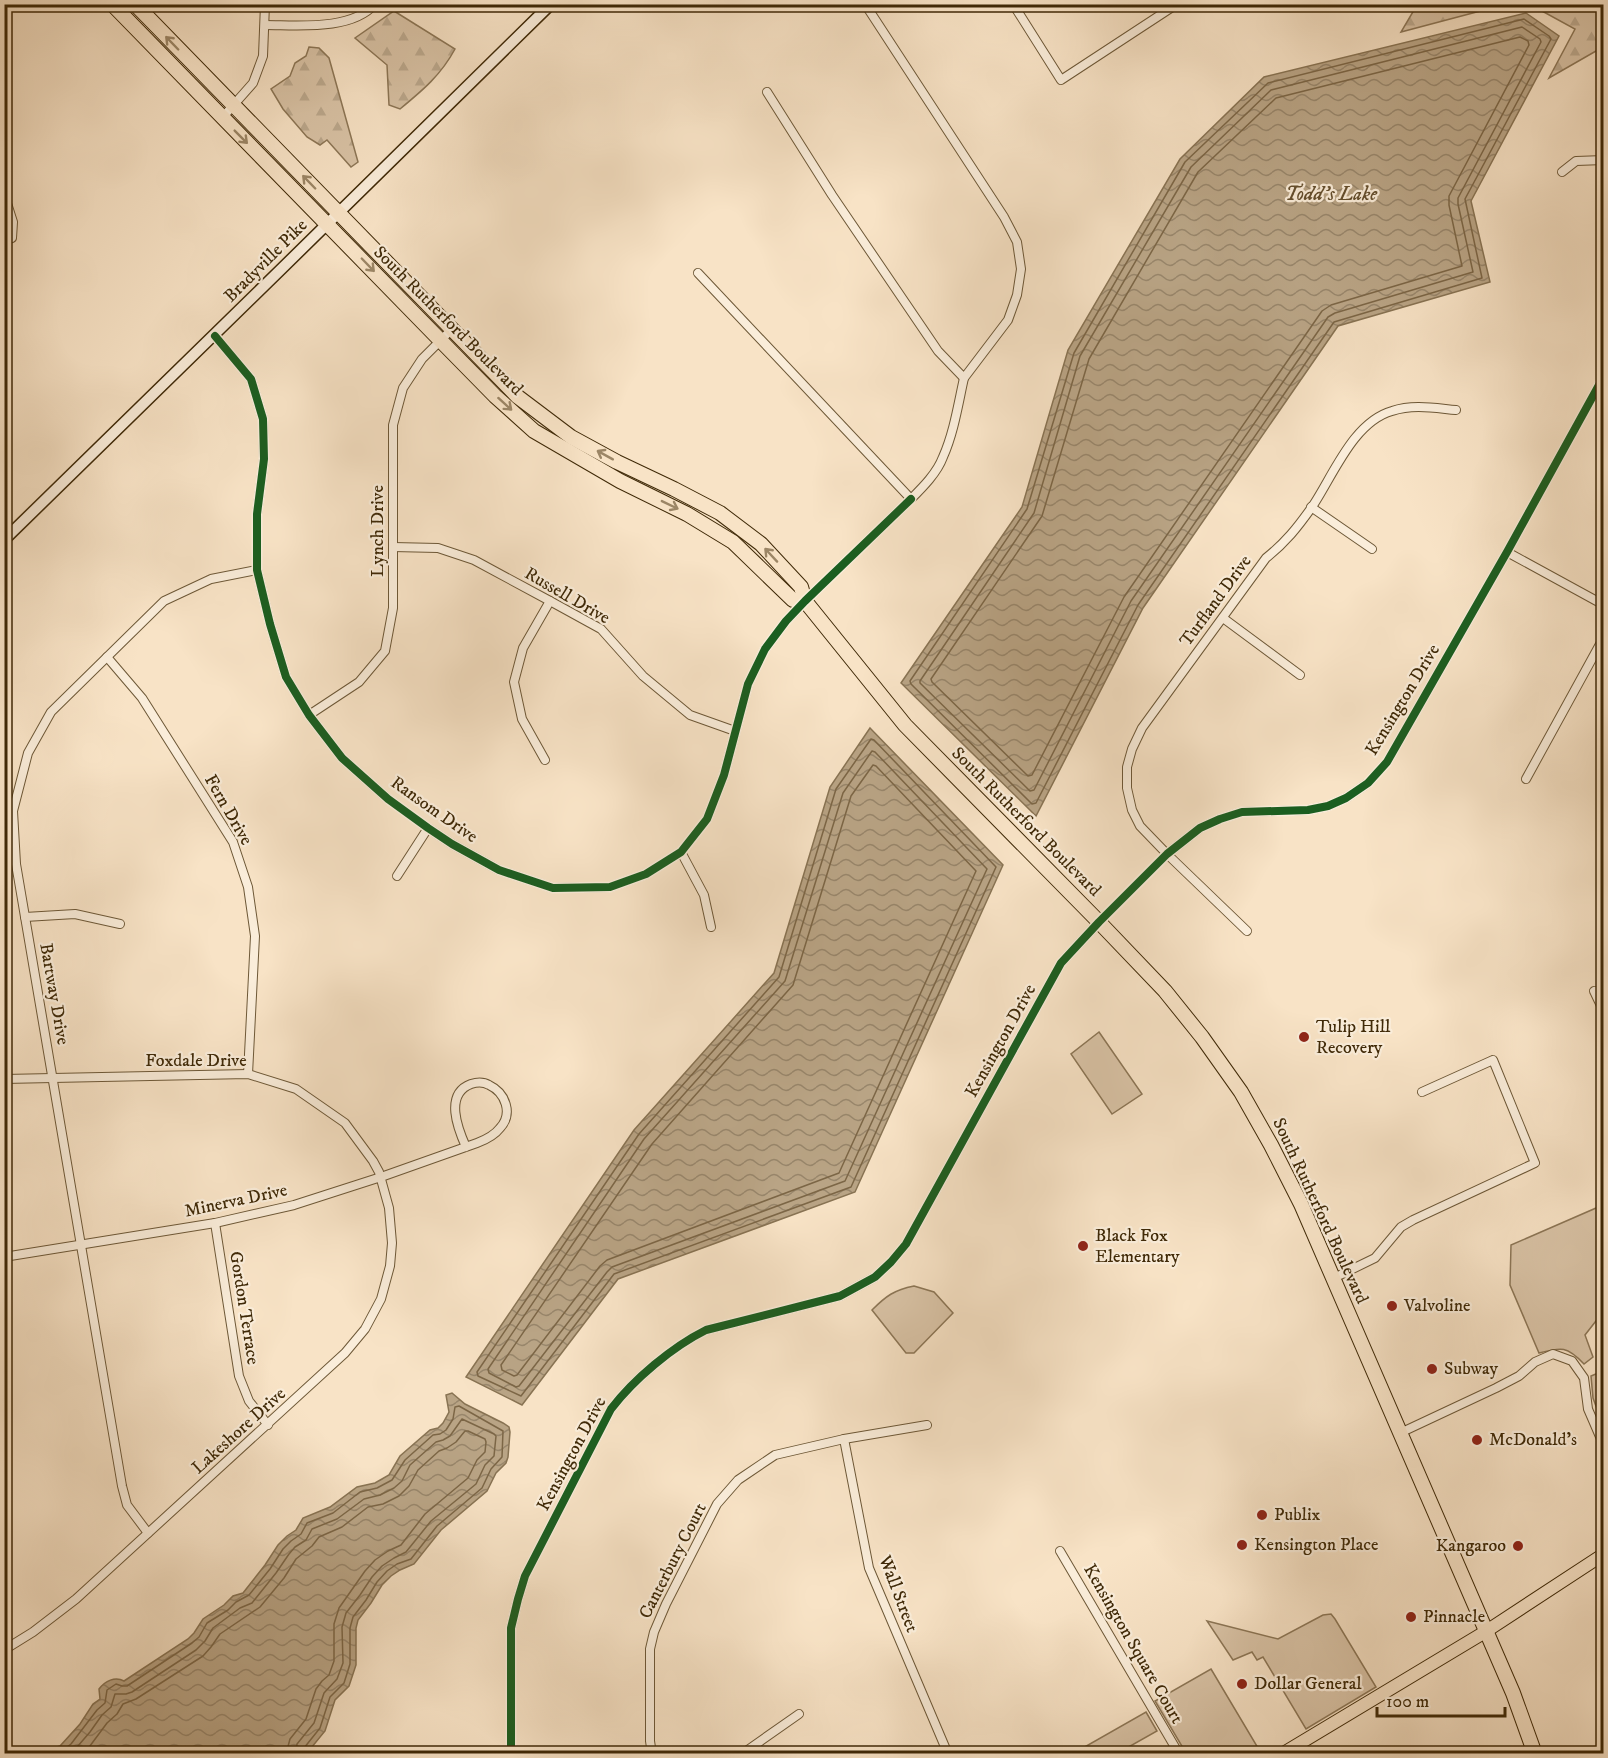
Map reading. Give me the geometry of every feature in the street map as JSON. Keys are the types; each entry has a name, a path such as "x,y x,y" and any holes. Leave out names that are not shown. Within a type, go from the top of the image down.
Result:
{"highway":[{"name":"South Rutherford Boulevard","path":"112,4 495,396 534,431 620,481 687,514 733,542 793,600 805,601"},
{"name":"South Rutherford Boulevard","path":"135,4 518,397 571,437 720,513 761,544 801,587 805,601 905,724 1099,922 1165,992 1202,1037 1241,1092 1272,1145 1301,1204 1513,1693 1535,1754"}],"main road":[{"name":"Bradyville Pike","path":"4,540 551,4"},
{"path":"1282,1754 1485,1632 1604,1554"}],"street":[{"path":"222,118 253,83 262,56 265,4"},
{"path":"265,25 332,25 368,12 375,4"},
{"path":"766,92 832,195 938,351 964,378 1008,320 1017,296 1021,269 1017,242 1004,217 865,4"},
{"path":"1013,4 1061,80 1166,7 1177,4"},
{"path":"1562,172 1576,161 1604,160"},
{"path":"4,194 13,222 12,238 4,241"},
{"path":"698,273 911,499"},
{"name":"Lynch Drive","path":"309,715 359,682 385,651 393,608 393,425 403,388 422,359 452,329"},
{"name":"Ransom Drive","path":"214,336 251,379 263,418 264,459 257,514 257,570 286,678 309,715 342,758 388,799 453,844 499,870 553,888 610,887 646,874 681,852 706,819 724,775 748,684 765,649 805,601 927,483 943,459 964,378"},
{"name":"Kensington Drive","path":"511,1754 511,1628 525,1576 611,1409 624,1392 690,1339 706,1330 840,1296 875,1277 891,1262 906,1244 1061,963 1167,854 1200,828 1220,819 1242,812 1308,810 1328,806 1346,798 1368,783 1387,762 1604,376"},
{"name":"Turfland Drive","path":"1247,931 1140,826 1132,810 1127,788 1127,767 1132,749 1142,728 1266,558 1286,542 1350,445 1371,421 1390,411 1410,407 1456,410"},
{"path":"1311,507 1372,549"},
{"name":"Russell Drive","path":"393,547 438,548 474,560 601,629 643,676 690,715 735,731"},
{"path":"1507,552 1604,605"},
{"name":"Bartway Drive","path":"148,1533 127,1505 124,1493 16,864 13,811 28,753 51,712 164,601 211,579 257,570"},
{"path":"545,760 522,719 514,682 523,648 549,601"},
{"path":"1224,618 1300,675"},
{"path":"1526,779 1604,637"},
{"name":"Fern Drive","path":"107,657 142,698 227,833 233,843 248,887 255,936 249,1074"},
{"path":"397,876 428,828"},
{"path":"681,852 704,895 711,927"},
{"path":"25,917 75,914 120,924"},
{"path":"1594,991 1604,1012"},
{"path":"1334,1278 1375,1258 1401,1227 1413,1220 1535,1164 1493,1060 1422,1092"},
{"name":"Foxdale Drive","path":"4,1078 249,1074 296,1089 345,1123 373,1161 381,1177"},
{"name":"Minerva Drive","path":"4,1257 215,1223 294,1205 466,1147 494,1134 506,1119 507,1109 504,1099 499,1092 486,1084 469,1085 462,1090 457,1099 456,1119 466,1147"},
{"name":"Lakeshore Drive","path":"4,1650 64,1609 268,1425 345,1353 365,1329 376,1310 388,1277 392,1249 389,1208 381,1177"},
{"name":"Gordon Terrace","path":"215,1223 239,1376 249,1401 268,1425"},
{"path":"1400,1433 1520,1376 1535,1362 1553,1354 1572,1361 1584,1378 1588,1409 1604,1446"},
{"name":"Canterbury Court","path":"652,1754 650,1649 654,1632 717,1504 738,1480 776,1455 844,1439 927,1425"},
{"name":"Wall Street","path":"844,1439 869,1568 948,1754"},
{"name":"Kensington Square Court","path":"1060,1551 1179,1754"},
{"path":"742,1754 799,1714"}],"green space":[{"path":"1417,4 1503,5 1401,32"},
{"path":"1531,5 1603,5 1603,47 1549,78 1575,29"},
{"path":"394,11 455,49 438,74 400,109 389,105 387,65 355,38"},
{"path":"309,47 319,48 329,58 358,162 351,167 327,140 320,145 307,137 283,109 271,89 290,76 295,63 306,56"},
{"path":"1099,1032 1142,1094 1112,1114 1071,1054"},
{"path":"1603,1205 1603,1312 1585,1335 1593,1357 1584,1364 1573,1354 1564,1350 1539,1353 1510,1285 1511,1245"},
{"path":"914,1286 934,1292 953,1313 914,1353 906,1353 872,1310 891,1294"},
{"path":"1604,1371 1603,1425 1593,1398 1591,1376"},
{"path":"1331,1614 1376,1687 1306,1729 1263,1657 1257,1660 1252,1652 1233,1660 1207,1621 1278,1639 1323,1615"},
{"path":"1211,1669 1261,1753 1186,1753 1155,1701"},
{"path":"1146,1712 1157,1731 1118,1753 1074,1753"}],"water":[{"name":"Todd's Lake","path":"1526,13 1559,36 1471,201 1490,282 1338,326 1143,608 1036,816 901,683 1022,507 1068,350 1180,159 1264,77"},
{"path":"870,728 1003,865 855,1192 618,1279 522,1405 466,1377 634,1130 774,973 830,787"},
{"path":"452,1393 465,1404 509,1427 506,1463 496,1473 487,1491 441,1530 414,1564 400,1570 382,1585 358,1620 356,1665 349,1686 335,1700 325,1731 307,1753 38,1753 60,1746 80,1724 93,1704 100,1699 99,1689 104,1684 114,1679 124,1681 188,1639 203,1619 233,1596 243,1593 278,1545 296,1530 303,1518 330,1507 357,1487 375,1483 389,1475 400,1456 430,1430 438,1428 443,1423 449,1412 446,1395"}],"cycle path":[{"path":"215,336 251,379 263,419 264,459 257,514 257,570 286,677 309,715 342,758 388,799 428,828 499,870 553,888 610,887 646,874 681,852 707,819 724,775 748,684 765,649 805,601 911,499"},
{"path":"511,1754 511,1628 518,1599 525,1576 611,1409 654,1365 680,1345 706,1330 840,1296 875,1277 891,1262 906,1244 1061,963 1167,854 1200,828 1220,819 1242,812 1308,810 1328,806 1346,798 1368,783 1387,762 1604,376"}],"place":[{"name":"Tulip Hill Recovery","path":"1304,1037"},
{"name":"Black Fox Elementary","path":"1083,1246"},
{"name":"Valvoline","path":"1392,1306"},
{"name":"Subway","path":"1432,1369"},
{"name":"McDonald's","path":"1477,1440"},
{"name":"Publix","path":"1262,1515"},
{"name":"Kensington Place","path":"1242,1545"},
{"name":"Kangaroo","path":"1518,1546"},
{"name":"Pinnacle","path":"1411,1617"},
{"name":"Dollar General","path":"1242,1684"}]}
